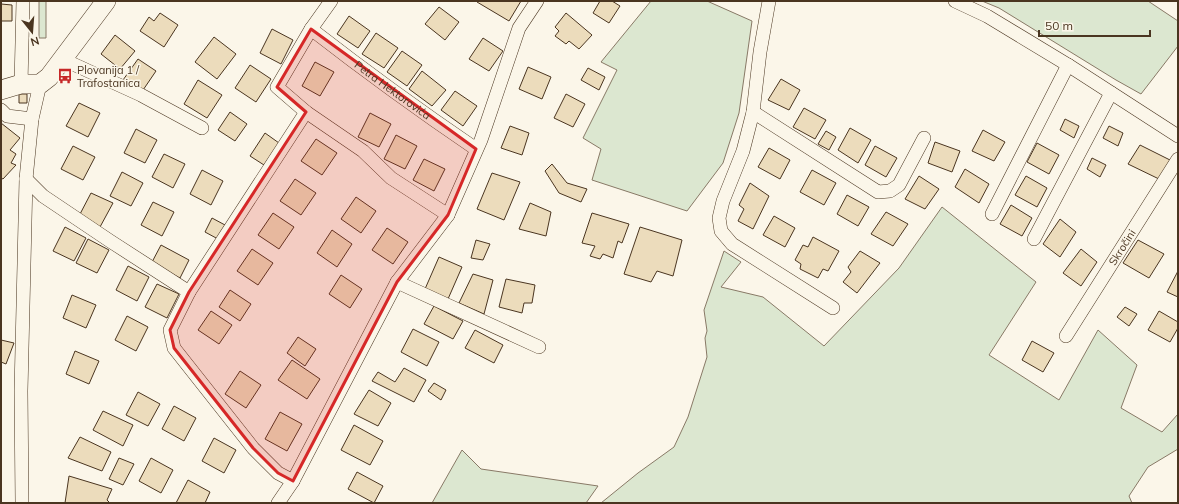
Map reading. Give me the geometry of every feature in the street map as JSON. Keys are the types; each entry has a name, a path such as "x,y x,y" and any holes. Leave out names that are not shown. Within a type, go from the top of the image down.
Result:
{"street":[{"path":"21,84 23,1"},
{"path":"1,90 21,84 40,84 49,77 106,1"},
{"path":"331,1 311,29 277,87 306,112 363,151 391,178 448,215"},
{"path":"278,503 293,481 397,282 448,215 481,140 519,28 537,1"},
{"path":"769,1 760,52 753,112 743,151 723,201 719,218 721,231 732,244 833,308"},
{"path":"955,1 986,16 1068,65 1178,136"},
{"name":"Petra Hektorovića","path":"311,29 359,67 476,150"},
{"path":"62,59 141,95 202,128"},
{"path":"992,214 1068,65"},
{"path":"22,503 21,391 26,179 32,119 40,84"},
{"path":"1034,239 1111,93"},
{"path":"1,110 7,116 32,119"},
{"path":"293,481 278,473 253,448 174,348 170,330 190,292 306,112"},
{"path":"753,112 878,192 890,191 899,185 924,138"},
{"name":"Skročini","path":"1066,336 1178,159"},
{"path":"26,179 43,196 190,292"},
{"path":"397,282 539,347"}],"highlighted area":[{"path":"311,29 476,149 448,215 397,282 293,481 278,473 253,448 174,348 170,330 189,292 306,112 277,87"}],"green space":[{"path":"39,1 46,1 46,38 39,38"},
{"path":"651,1 707,1 752,21 739,113 723,163 687,211 592,180 601,149 583,138 617,70 601,62"},
{"path":"982,1 1148,1 1178,21 1178,46 1141,94 999,8"},
{"path":"942,207 1036,282 989,355 1059,400 1098,330 1137,365 1121,408 1162,432 1178,414 1178,449 1148,467 1129,496 1132,503 601,503 638,473 674,447 688,417 707,357 705,338 707,331 704,310 724,251 741,262 721,287 763,297 824,346 899,268"},
{"path":"462,450 481,469 598,486 586,503 432,503"}],"building":[{"path":"477,1 521,1 509,21"},
{"path":"600,1 612,1 620,6 609,23 593,13"},
{"path":"1,4 12,5 12,21 1,21"},
{"path":"439,7 459,22 445,40 425,24"},
{"path":"160,13 178,25 164,47 140,31 149,17 154,21"},
{"path":"566,13 592,35 579,49 569,41 566,44 555,36 559,31 555,27"},
{"path":"349,16 370,31 358,48 337,34"},
{"path":"272,29 293,40 281,64 260,53"},
{"path":"376,33 398,48 384,68 362,54"},
{"path":"115,35 135,51 120,69 101,54"},
{"path":"214,37 236,54 217,79 195,62"},
{"path":"483,38 503,51 489,71 469,59"},
{"path":"402,51 422,65 407,86 387,72"},
{"path":"138,59 156,71 141,93 123,80"},
{"path":"315,62 334,72 320,96 302,86"},
{"path":"250,65 271,79 256,102 235,88"},
{"path":"528,67 551,77 542,99 519,89"},
{"path":"588,68 605,77 599,90 581,80"},
{"path":"422,71 446,90 432,106 409,89"},
{"path":"781,79 800,90 789,110 768,100"},
{"path":"198,80 222,95 207,118 184,104"},
{"path":"455,91 477,106 463,126 441,110"},
{"path":"19,94 27,94 27,103 19,103"},
{"path":"566,94 585,104 573,127 554,118"},
{"path":"79,103 100,113 88,137 66,126"},
{"path":"804,108 826,120 815,139 793,127"},
{"path":"230,112 247,124 235,141 218,130"},
{"path":"370,113 391,124 379,147 358,137"},
{"path":"1065,119 1079,126 1074,138 1060,130"},
{"path":"1,123 20,138 10,150 16,154 11,163 16,165 3,179 1,178"},
{"path":"510,126 529,133 522,155 501,148"},
{"path":"1109,126 1123,133 1118,146 1103,138"},
{"path":"850,128 871,140 858,163 838,150"},
{"path":"136,129 157,140 145,163 124,153"},
{"path":"983,130 1005,142 994,161 972,151"},
{"path":"826,131 836,137 829,150 818,144"},
{"path":"265,133 279,143 264,165 250,156"},
{"path":"396,135 417,146 405,169 384,159"},
{"path":"316,139 337,153 322,175 301,161"},
{"path":"935,142 960,151 952,172 928,163"},
{"path":"1037,143 1059,155 1049,174 1027,162"},
{"path":"1140,145 1170,160 1159,179 1128,164"},
{"path":"73,146 95,157 83,180 61,169"},
{"path":"875,146 897,158 886,177 865,165"},
{"path":"769,148 790,160 780,179 758,167"},
{"path":"164,154 185,164 173,188 152,177"},
{"path":"1092,158 1106,165 1100,177 1087,169"},
{"path":"424,159 445,169 434,191 413,180"},
{"path":"552,164 567,183 587,189 581,202 559,193 545,171"},
{"path":"965,169 989,184 979,203 955,187"},
{"path":"202,170 223,181 211,205 190,194"},
{"path":"812,170 836,183 824,205 800,192"},
{"path":"122,172 143,183 131,206 110,196"},
{"path":"492,173 520,182 504,220 477,209"},
{"path":"919,176 939,189 925,209 905,199"},
{"path":"1026,176 1047,188 1037,207 1015,195"},
{"path":"295,179 316,193 301,215 280,201"},
{"path":"750,183 769,196 753,229 738,221 744,209 739,205"},
{"path":"91,193 113,203 100,227 79,216"},
{"path":"847,195 869,207 858,226 837,214"},
{"path":"356,197 376,211 361,233 341,219"},
{"path":"153,202 174,212 162,236 141,225"},
{"path":"530,203 551,212 546,236 519,229"},
{"path":"1011,205 1032,218 1022,236 1000,224"},
{"path":"886,212 908,224 893,246 871,234"},
{"path":"273,213 294,227 279,249 258,235"},
{"path":"592,213 629,224 622,243 618,241 613,258 603,254 600,259 590,256 595,246 582,243"},
{"path":"774,216 795,228 785,247 763,235"},
{"path":"212,218 225,225 218,239 205,232"},
{"path":"1060,219 1076,232 1060,257 1043,244"},
{"path":"65,227 86,238 74,261 53,251"},
{"path":"640,227 682,240 673,276 657,271 651,282 624,274"},
{"path":"387,228 408,242 393,264 372,250"},
{"path":"332,230 352,244 337,267 317,253"},
{"path":"813,237 839,251 828,271 823,269 818,278 800,269 801,264 795,260 803,245 808,247"},
{"path":"88,239 109,250 97,273 76,263"},
{"path":"476,240 490,244 483,260 471,258"},
{"path":"1138,240 1164,254 1149,278 1123,263"},
{"path":"161,245 189,260 180,278 151,264"},
{"path":"252,249 273,263 258,285 237,271"},
{"path":"1081,249 1097,262 1081,286 1063,273"},
{"path":"860,251 880,263 857,293 843,282 851,272 848,267"},
{"path":"439,257 462,267 448,299 425,289"},
{"path":"128,266 149,277 137,301 116,290"},
{"path":"1178,271 1178,297 1167,292"},
{"path":"473,274 493,280 484,314 459,303"},
{"path":"341,275 362,289 350,308 329,294"},
{"path":"506,279 535,285 532,303 524,303 522,313 499,307"},
{"path":"157,284 179,294 167,318 145,307"},
{"path":"230,290 251,304 240,321 219,307"},
{"path":"72,295 96,305 86,328 63,318"},
{"path":"434,306 463,321 453,339 424,324"},
{"path":"1125,307 1137,314 1129,326 1117,317"},
{"path":"211,311 232,325 219,344 198,330"},
{"path":"1159,311 1178,322 1178,328 1170,342 1148,330"},
{"path":"127,316 148,327 136,351 115,340"},
{"path":"413,329 439,342 427,366 401,352"},
{"path":"475,330 503,345 494,363 465,348"},
{"path":"298,337 316,349 305,366 287,353"},
{"path":"1,340 14,343 6,364 1,362"},
{"path":"1032,341 1054,353 1043,372 1022,360"},
{"path":"75,351 99,361 89,384 66,374"},
{"path":"292,360 320,379 307,399 278,380"},
{"path":"404,368 426,380 414,402 372,381 378,372 395,382"},
{"path":"240,371 261,385 246,408 225,394"},
{"path":"434,383 446,390 441,400 428,391"},
{"path":"369,390 391,403 378,426 354,414"},
{"path":"138,392 160,404 148,426 126,415"},
{"path":"174,406 196,418 184,441 162,429"},
{"path":"103,411 133,425 123,446 93,430"},
{"path":"280,412 302,424 287,451 265,439"},
{"path":"354,425 383,441 370,465 341,450"},
{"path":"80,437 111,452 102,471 68,458"},
{"path":"214,438 236,450 224,473 202,461"},
{"path":"119,458 134,464 123,485 109,479"},
{"path":"151,458 173,470 161,493 139,481"},
{"path":"357,472 383,486 374,503 348,489"},
{"path":"69,476 112,489 107,500 110,503 65,503"},
{"path":"188,480 210,492 205,503 176,503"}],"place":[{"name":"Plovanija 1 / Trafostanica","path":"65,76"}]}
